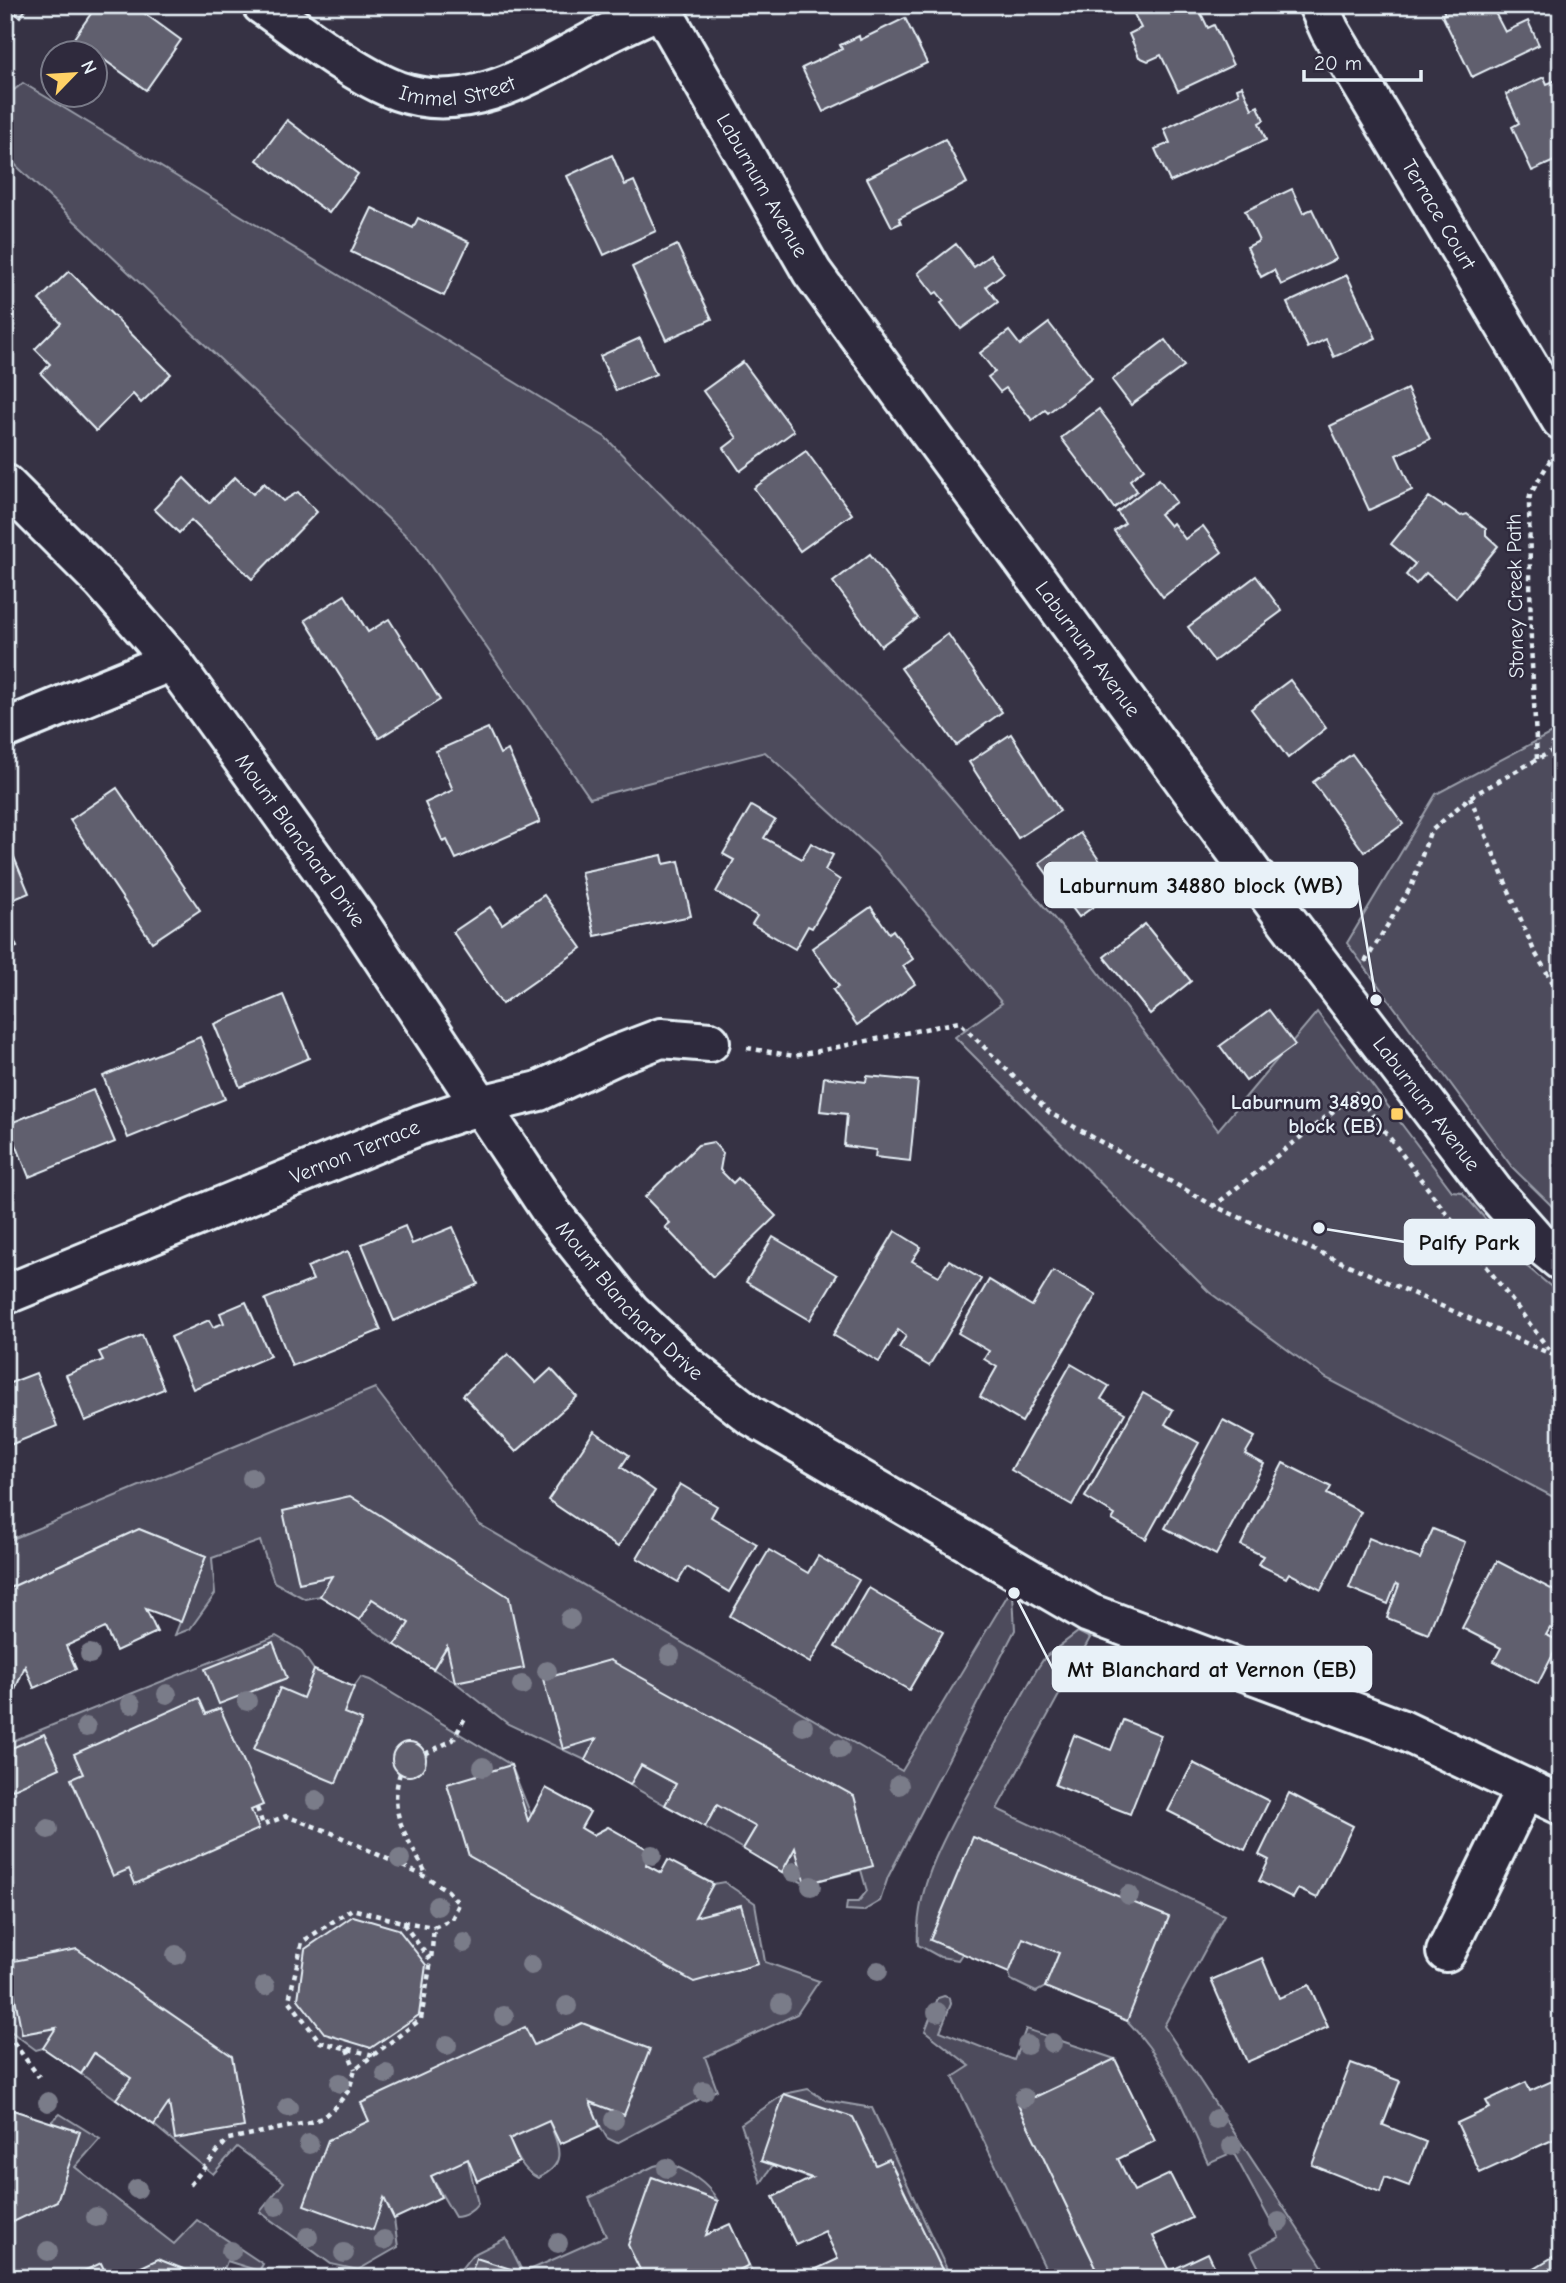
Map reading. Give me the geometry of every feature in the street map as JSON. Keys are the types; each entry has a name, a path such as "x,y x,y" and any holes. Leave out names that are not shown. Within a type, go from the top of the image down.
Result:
{"street":[{"name":"Immel Street","path":"262,5 361,73 398,91 435,99 475,94 510,85 662,6"},
{"name":"Terrace Court","path":"1318,5 1330,31 1558,436"},
{"name":"Laburnum Avenue","path":"662,6 812,272 1288,922 1493,1191 1540,1244 1561,1261"},
{"name":"Mount Blanchard Drive","path":"5,484 103,583 172,661 355,916 552,1213 630,1311 688,1366 750,1415 1089,1613 1400,1729 1561,1805"},
{"path":"5,729 172,661"},
{"name":"Vernon Terrace","path":"5,1294 420,1125 481,1105 539,1091 614,1056 661,1038 710,1042"},
{"path":"1446,1952 1526,1788"}],"path":[{"name":"Stoney Creek Path","path":"1537,759 1531,645 1529,502 1558,436"},
{"path":"1362,969 1412,885 1430,832 1470,797 1561,746"},
{"path":"1470,797 1534,951 1561,996"},
{"path":"710,1042 794,1056 958,1022 1050,1113 1213,1206 1553,1355 1356,1093 1213,1206"},
{"path":"425,1754 453,1740 466,1716"},
{"path":"400,1773 394,1793 404,1835 428,1878"},
{"path":"257,1808 263,1825 286,1816 332,1833 428,1878 448,1891 458,1904 452,1919 434,1927 352,1909 302,1942 289,2000 320,2042 373,2055"},
{"path":"402,1922 431,1961"},
{"path":"190,2185 228,2139 322,2118 349,2090 355,2069 421,2019 434,1927"},
{"path":"5,2025 6,2032 39,2077"},
{"path":"347,2049 355,2069"}],"shaded area":[{"path":"23,83 38,92 38,108 64,108 605,437 914,754 1087,957 1218,1130 1317,1012 1452,1191 1462,1192 1524,1264 1561,1295 1561,1501 1326,1378 1209,1292 955,1037 1002,1003 876,854 765,752 590,798 416,545 5,155 5,97"},
{"path":"1561,728 1561,1215 1512,1167 1347,943 1436,794"},
{"path":"375,1388 479,1524 902,1771 1009,1593 1013,1595 1015,1630 888,1877 880,1901 863,1911 846,1910 847,1902 858,1902 867,1891 861,1870 805,1884 782,1872 756,1827 743,1849 705,1827 717,1805 677,1784 665,1805 630,1785 641,1765 585,1760 508,1724 455,1682 433,1669 447,1646 409,1623 395,1645 359,1620 372,1599 332,1577 320,1596 305,1599 274,1582 260,1541 212,1558 215,1594 190,1629 175,1635 206,1556 139,1529 5,1590 5,1542"},
{"path":"1078,1632 1090,1638 997,1809 1224,1915 1164,2026 1330,2278 1264,2278 1251,2252 1279,2237 1233,2152 1208,2163 1174,2089 1149,2047 1118,2011 1059,1954 1045,1987 1036,1992 1011,1980 1009,1973 1022,1938 962,1954 958,1960 940,1957 918,1945 922,1899 928,1877 947,1834 1037,1669 1045,1657"},
{"path":"276,1636 300,1650 314,1670 354,1687 361,1677 370,1680 511,1765 531,1815 581,1828 661,1873 713,1884 724,1882 755,1903 765,1962 819,1981 797,2014 705,2057 717,2090 617,2143 607,2138 600,2126 549,2121 558,2146 557,2160 548,2173 538,2178 523,2166 508,2139 468,2160 478,2204 465,2215 455,2217 431,2176 394,2219 398,2247 358,2270 331,2264 260,2212 284,2182 237,2147 213,2174 154,2125 168,2103 116,2099 81,2074 94,2053 43,2048 36,2050 5,2027 5,1744"},
{"path":"938,1998 950,1998 951,2004 940,2031 1014,2060 1026,2029 1115,2059 1019,2106 1101,2278 1050,2278 953,2077 970,2066 925,2031"},
{"path":"808,2089 825,2100 872,2108 951,2278 849,2278 825,2231 812,2179 773,2165 761,2183 741,2124 784,2094"},
{"path":"60,2114 100,2139 75,2167 174,2244 197,2220 263,2264 259,2271 227,2261 221,2278 5,2278 5,2143 51,2122"},
{"path":"666,2163 696,2178 718,2201 706,2235 727,2276 749,2265 756,2278 454,2278 472,2255 506,2238 523,2273 606,2236 589,2198 654,2166"}],"building":[{"path":"5,5 29,5 20,17"},
{"path":"97,5 133,5 181,40 146,90 108,63 108,38 74,38"},
{"path":"1153,5 1197,5 1208,28 1214,25 1233,65 1178,91 1161,55 1148,61 1139,57 1129,34 1141,28 1134,14"},
{"path":"1441,5 1491,5 1505,32 1528,21 1539,45 1472,77 1442,15 1445,14"},
{"path":"905,18 927,63 823,112 802,68 842,49 840,45 859,36 860,40"},
{"path":"1544,77 1547,84 1561,78 1561,158 1532,171 1512,127 1519,123 1506,94"},
{"path":"1242,86 1252,109 1258,106 1264,120 1259,123 1266,140 1170,182 1155,149 1170,143 1164,129 1239,94 1237,88"},
{"path":"287,120 358,174 329,213 257,160"},
{"path":"945,139 967,183 899,218 901,223 892,227 867,178"},
{"path":"612,155 625,185 634,181 656,231 604,255 567,176"},
{"path":"1292,189 1303,213 1312,209 1336,259 1281,285 1274,270 1261,277 1247,247 1259,241 1245,211"},
{"path":"372,208 413,228 418,218 469,242 444,296 351,252"},
{"path":"956,244 974,267 990,255 1004,273 986,286 998,302 961,329 941,303 944,301 937,292 934,294 918,273"},
{"path":"677,245 712,319 666,340 632,267"},
{"path":"69,271 171,374 141,403 133,394 96,431 41,374 50,364 35,349 61,323 39,300"},
{"path":"1347,275 1376,338 1334,357 1326,339 1308,348 1287,303"},
{"path":"1049,323 1092,378 1048,413 1045,410 1032,420 1006,388 1000,392 988,377 995,372 980,353 1009,331 1020,345"},
{"path":"640,338 656,374 616,391 600,356"},
{"path":"1165,340 1184,366 1131,405 1112,380"},
{"path":"743,362 794,431 740,471 724,448 737,438 703,391"},
{"path":"1407,389 1430,439 1396,455 1412,490 1369,510 1330,426"},
{"path":"1099,409 1144,469 1130,480 1137,491 1114,508 1061,438"},
{"path":"806,451 852,514 800,551 754,488"},
{"path":"235,477 253,494 264,483 283,501 298,492 317,512 252,579 191,520 179,533 154,509 184,478 209,503"},
{"path":"1159,479 1176,502 1160,514 1170,526 1173,523 1185,539 1203,526 1222,552 1163,597 1114,531 1125,523 1117,512"},
{"path":"1429,497 1461,516 1467,514 1486,529 1486,535 1498,546 1456,598 1426,573 1416,584 1406,575 1415,564 1391,544"},
{"path":"870,554 918,618 881,646 833,582"},
{"path":"1256,576 1282,611 1214,661 1188,627"},
{"path":"345,595 368,632 389,619 440,700 379,738 305,620"},
{"path":"948,634 1002,712 956,745 901,668"},
{"path":"1290,680 1326,728 1288,758 1251,709"},
{"path":"488,728 500,754 508,750 540,822 456,859 447,840 443,842 425,803 453,790 436,751"},
{"path":"1011,734 1060,811 1018,838 969,762"},
{"path":"1352,754 1403,824 1364,852 1313,782"},
{"path":"117,788 200,910 152,942 70,820"},
{"path":"751,806 775,820 764,838 802,859 811,843 833,855 825,870 840,880 812,928 808,926 795,949 752,924 757,916 716,892 734,860 723,854"},
{"path":"1080,833 1119,888 1079,917 1039,863"},
{"path":"5,838 29,893 5,903"},
{"path":"662,855 664,864 679,861 691,916 595,936 581,872"},
{"path":"544,895 582,948 502,1004 453,932 490,907 502,924"},
{"path":"871,907 889,933 893,930 913,959 903,966 915,984 857,1025 833,990 839,986 812,948"},
{"path":"5,919 17,947 5,952"},
{"path":"1145,924 1191,981 1150,1014 1104,957"},
{"path":"283,995 309,1058 240,1087 214,1024"},
{"path":"1269,1010 1295,1045 1246,1081 1220,1046"},
{"path":"200,1037 225,1099 128,1138 103,1076"},
{"path":"867,1076 918,1081 910,1161 875,1157 876,1150 844,1146 847,1114 820,1111 824,1077 866,1082"},
{"path":"93,1090 115,1142 29,1177 8,1124"},
{"path":"713,1142 723,1153 720,1170 733,1183 738,1178 776,1216 713,1277 665,1227 670,1223 645,1197 698,1145"},
{"path":"405,1226 412,1244 453,1227 478,1284 394,1321 362,1244"},
{"path":"895,1231 921,1247 912,1261 939,1276 949,1260 981,1279 929,1366 899,1348 906,1336 898,1330 879,1362 833,1335"},
{"path":"773,1237 837,1275 810,1320 746,1282"},
{"path":"348,1251 381,1330 292,1366 265,1299 313,1280 307,1267"},
{"path":"1053,1271 1096,1295 1022,1422 980,1397 997,1367 984,1359 989,1351 958,1333 989,1280 1032,1306"},
{"path":"246,1302 270,1356 193,1389 171,1337 209,1320 213,1327 224,1323 220,1313"},
{"path":"142,1335 164,1389 85,1421 66,1375 103,1360 99,1352"},
{"path":"508,1354 536,1383 551,1369 577,1397 516,1452 463,1395"},
{"path":"1071,1364 1109,1386 1101,1399 1125,1413 1072,1505 1011,1470"},
{"path":"36,1373 57,1426 5,1447 5,1385"},
{"path":"1143,1393 1173,1410 1165,1424 1199,1443 1146,1539 1112,1520 1115,1515 1085,1497"},
{"path":"1223,1420 1255,1437 1245,1454 1264,1464 1216,1555 1165,1528"},
{"path":"594,1431 629,1455 621,1467 655,1491 618,1547 548,1500"},
{"path":"1283,1463 1331,1487 1327,1494 1361,1512 1321,1590 1289,1573 1286,1578 1258,1564 1263,1556 1241,1545"},
{"path":"680,1484 717,1506 711,1517 757,1544 729,1592 687,1567 678,1582 637,1558"},
{"path":"350,1496 509,1597 524,1668 455,1682 447,1646 433,1669 395,1645 409,1623 372,1599 359,1620 320,1596 332,1576 299,1583 283,1511"},
{"path":"139,1529 206,1556 181,1622 146,1609 157,1632 116,1651 105,1628 66,1646 76,1669 34,1688 25,1666 12,1697 5,1695 5,1590"},
{"path":"1433,1529 1465,1542 1428,1634 1387,1618 1399,1585 1396,1584 1388,1604 1349,1588 1369,1538 1420,1559"},
{"path":"769,1550 808,1573 818,1556 859,1580 810,1663 730,1616"},
{"path":"1497,1561 1561,1594 1561,1634 1550,1628 1546,1635 1560,1641 1538,1684 1494,1661 1501,1648 1462,1628"},
{"path":"869,1588 943,1632 909,1690 835,1647"},
{"path":"273,1642 287,1678 219,1704 205,1669"},
{"path":"610,1660 854,1796 873,1866 805,1884 795,1848 782,1872 743,1849 756,1827 717,1805 705,1827 665,1805 676,1784 641,1765 630,1785 585,1760 596,1739 563,1749 543,1679"},
{"path":"314,1670 354,1687 344,1713 362,1720 336,1783 254,1749 280,1688 303,1698"},
{"path":"199,1698 206,1714 220,1708 263,1805 251,1810 259,1829 135,1884 129,1869 113,1876 71,1779 83,1774 74,1754"},
{"path":"1123,1720 1161,1735 1130,1814 1055,1785 1074,1735 1111,1750"},
{"path":"44,1734 60,1768 5,1793 5,1751"},
{"path":"409,1742 421,1747 426,1759 421,1771 409,1776 397,1771 392,1759 397,1747"},
{"path":"1193,1763 1269,1801 1245,1850 1168,1811"},
{"path":"511,1765 528,1821 546,1788 590,1812 581,1828 593,1835 608,1827 649,1850 646,1865 661,1873 668,1860 713,1884 695,1917 741,1905 758,1964 694,1982 469,1856 447,1784"},
{"path":"1289,1793 1353,1826 1317,1898 1298,1889 1293,1898 1259,1881 1269,1860 1259,1855"},
{"path":"973,1837 1169,1917 1127,2021 1045,1987 1059,1953 1023,1938 1009,1973 930,1940"},
{"path":"353,1916 398,1929 426,1965 419,2015 371,2048 325,2034 298,1999 305,1949"},
{"path":"77,1949 232,2056 244,2127 175,2139 169,2103 154,2125 116,2099 131,2078 94,2053 81,2074 43,2048 56,2028 22,2034 8,1962"},
{"path":"1262,1958 1279,1998 1309,1985 1328,2027 1247,2062 1211,1980"},
{"path":"582,2023 650,2049 624,2115 590,2102 600,2126 560,2144 549,2121 509,2139 519,2162 477,2181 468,2159 431,2176 441,2197 394,2219 384,2198 373,2230 304,2205 328,2140 369,2121 361,2103 525,2027 534,2045"},
{"path":"1115,2059 1155,2141 1118,2159 1134,2191 1170,2174 1192,2218 1153,2236 1170,2271 1208,2253 1220,2278 1101,2278 1018,2105"},
{"path":"1351,2063 1400,2081 1383,2125 1426,2142 1409,2186 1385,2177 1380,2192 1312,2165"},
{"path":"1561,2077 1561,2136 1480,2173 1457,2123 1490,2108 1486,2101 1526,2082 1530,2091"},
{"path":"784,2094 853,2117 876,2165 889,2159 946,2278 813,2278 810,2272 838,2259 825,2231 796,2245 773,2197 812,2178 761,2161"},
{"path":"13,2110 80,2132 57,2201 5,2226 5,2133"},
{"path":"652,2177 718,2201 706,2235 730,2224 749,2265 727,2278 644,2278 628,2245"},
{"path":"1561,2252 1561,2278 1518,2278"},
{"path":"476,2258 523,2273 539,2278 470,2278"},
{"path":"158,2259 206,2278 118,2278"},
{"path":"101,2263 108,2278 69,2278"}],"place":[{"name":"Laburnum 34880 block (WB)","path":"1376,1000"},
{"name":"Laburnum 34890 block (EB)","path":"1397,1114"},
{"name":"Palfy Park","path":"1319,1228"},
{"name":"Mt Blanchard at Vernon (EB)","path":"1014,1593"}]}
